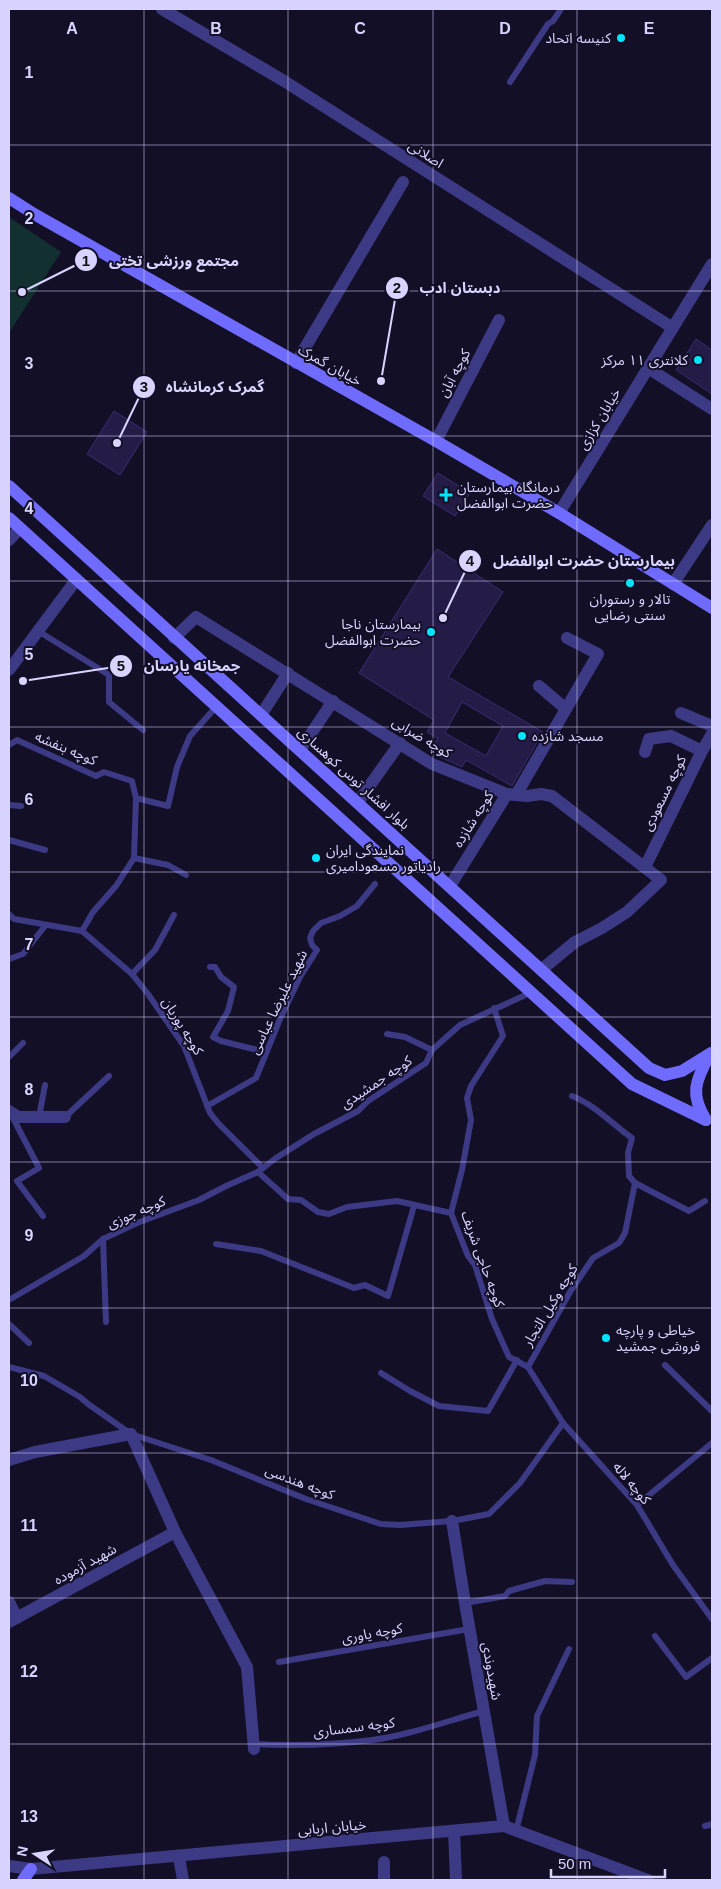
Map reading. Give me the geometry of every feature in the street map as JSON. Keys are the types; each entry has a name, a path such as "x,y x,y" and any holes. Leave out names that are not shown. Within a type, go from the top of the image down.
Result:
{"main road":[{"name":"خیابان گمرک","path":"9,198 560,513 712,608"},
{"name":"بلوار افشار توس کوهساری","path":"9,486 649,1068 665,1075 682,1071 712,1052"},
{"path":"9,518 632,1084 709,1123"},
{"path":"709,1123 700,1111 695,1095 698,1075 712,1052"},
{"path":"23,1880 31,1869"}],"street":[{"name":"اصلانی","path":"162,9 284,81 673,328"},
{"path":"296,363 404,182"},
{"name":"خیابان کزازی","path":"560,513 712,264"},
{"name":"کوچه آبان","path":"436,441 499,320"},
{"path":"648,368 712,409"},
{"path":"673,584 712,525"},
{"path":"9,540 20,528"},
{"path":"9,670 76,580"},
{"name":"کوچه ضرابی","path":"174,638 196,617 432,764 511,794 552,796 661,880 627,912 575,942 542,970"},
{"name":"کوچه شازده","path":"450,886 566,709 598,654 567,638"},
{"path":"261,715 288,673"},
{"path":"539,686 566,709"},
{"path":"300,750 333,701"},
{"path":"681,713 712,726"},
{"name":"کوچه مسعودی","path":"645,867 702,750 712,734"},
{"path":"645,752 649,739 671,736 702,750"},
{"path":"358,802 400,743"},
{"path":"12,1116 65,1118"},
{"path":"9,1460 35,1452 131,1434 175,1532 247,1667 254,1746"},
{"name":"شهیدوندی","path":"452,1521 464,1603 484,1711 510,1828"},
{"name":"شهید آزموده","path":"13,1620 175,1532"},
{"path":"9,1602 13,1620"},
{"name":"خیابان اربابی","path":"9,1866 31,1869 454,1831 510,1828 648,1880"},
{"path":"454,1831 456,1880"},
{"path":"179,1857 183,1880"},
{"path":"384,1862 384,1880"}],"lane":[{"path":"510,82 548,24 553,21 561,9"},
{"path":"37,630 109,675 109,702 143,730"},
{"path":"9,914 14,919 45,926 82,931 93,912 116,886 134,858 136,798 168,806 177,768 190,736 216,707"},
{"name":"کوچه بنفشه","path":"9,745 16,740 96,776 104,772 132,781 136,798"},
{"path":"9,805 21,806"},
{"path":"9,840 45,850"},
{"path":"134,858 168,865 186,875"},
{"name":"شهید علیرضا عباسی","path":"207,1106 256,1078 300,977 317,950 312,945 310,938 313,931 321,923 340,916 357,906 375,884"},
{"path":"132,974 155,950 174,915"},
{"path":"9,960 23,954 45,926"},
{"name":"کوچه پوریان","path":"82,931 132,974 171,1025 184,1046 207,1106 218,1123 288,1199 301,1200 318,1212 329,1214 347,1207 396,1201 451,1213"},
{"path":"210,967 215,967 222,977 234,987 228,1011 213,1037 220,1041 266,1052"},
{"name":"کوچه جمشیدی","path":"226,1186 261,1170 314,1134 358,1111 368,1101 426,1063 432,1050 460,1025 532,992"},
{"name":"کوچه حاجی شریف","path":"494,1008 503,1036 471,1086 467,1098 470,1120 462,1170 451,1213 468,1256 475,1265 492,1319 509,1357 528,1367"},
{"path":"387,1034 405,1037 432,1050"},
{"path":"9,1057 23,1043"},
{"path":"65,1118 109,1076"},
{"path":"40,1117 45,1085"},
{"path":"572,1096 600,1112 617,1128 632,1138 628,1153 629,1176 635,1183 689,1211 705,1201"},
{"path":"12,1116 39,1168 17,1181 43,1216"},
{"name":"کوچه وکیل التجار","path":"528,1367 570,1292 593,1258 619,1243 625,1233 635,1183"},
{"name":"کوچه جوزی","path":"9,1300 84,1256 102,1239 137,1223 200,1200 226,1186"},
{"path":"216,1244 260,1251 354,1288 365,1285 388,1296 414,1206"},
{"path":"102,1239 106,1322"},
{"path":"9,1324 29,1343"},
{"path":"381,1373 439,1406 488,1411 516,1360"},
{"path":"665,1365 712,1411"},
{"name":"کوچه هندسی","path":"9,1367 44,1376 80,1397 131,1434 211,1460 306,1499 381,1524 400,1525 452,1521 489,1514 520,1483 563,1423"},
{"name":"کوچه لاله","path":"528,1367 563,1423 637,1505 674,1565 712,1619"},
{"path":"637,1505 712,1443"},
{"path":"464,1603 505,1596 509,1591 545,1581 572,1582"},
{"name":"کوچه یاوری","path":"279,1662 469,1628"},
{"path":"655,1636 686,1676 712,1658"},
{"path":"510,1828 535,1755 537,1716 569,1649"},
{"name":"کوچه سمساری","path":"254,1746 295,1746 374,1740 418,1730 484,1711"},
{"path":"705,1826 712,1824"}],"green space":[{"path":"9,217 61,252 9,333"}],"building":[{"name":"کلانتری ۱۱ مرکز","path":"696,339 712,350 712,394 676,370"},
{"path":"114,411 147,432 120,475 87,454"},
{"name":"درمانگاه بیمارستان حضرت ابوالفضل","path":"438,473 470,493 455,516 423,496"},
{"name":"بیمارستان ناجا حضرت ابوالفضل","path":"437,549 503,592 448,677 543,732 512,786 466,760 462,767 429,752 438,738 427,732 434,720 359,673","holes":["462,702 503,726 486,756 445,733"]}],"place":[{"name":"کنیسه اتحاد","path":"621,38"},
{"name":"مجتمع ورزشی تختی","path":"22,292"},
{"name":"کلانتری ۱۱ مرکز","path":"698,360"},
{"name":"دبستان ادب","path":"381,381"},
{"name":"گمرک کرمانشاه","path":"117,443"},
{"name":"درمانگاه بیمارستان حضرت ابوالفضل","path":"446,495"},
{"name":"تالار و رستوران سنتی رضایی","path":"630,583"},
{"name":"بیمارستان حضرت ابوالفضل","path":"443,618"},
{"name":"بیمارستان ناجا حضرت ابوالفضل","path":"431,632"},
{"name":"جمخانه یارسان","path":"23,681"},
{"name":"مسجد شازده","path":"522,736"},
{"name":"نمایندگی ایران رادیاتور مسعودامیری","path":"316,858"},
{"name":"خیاطی ‌‌و‌ پارچه فروشی جمشید","path":"606,1338"}]}
